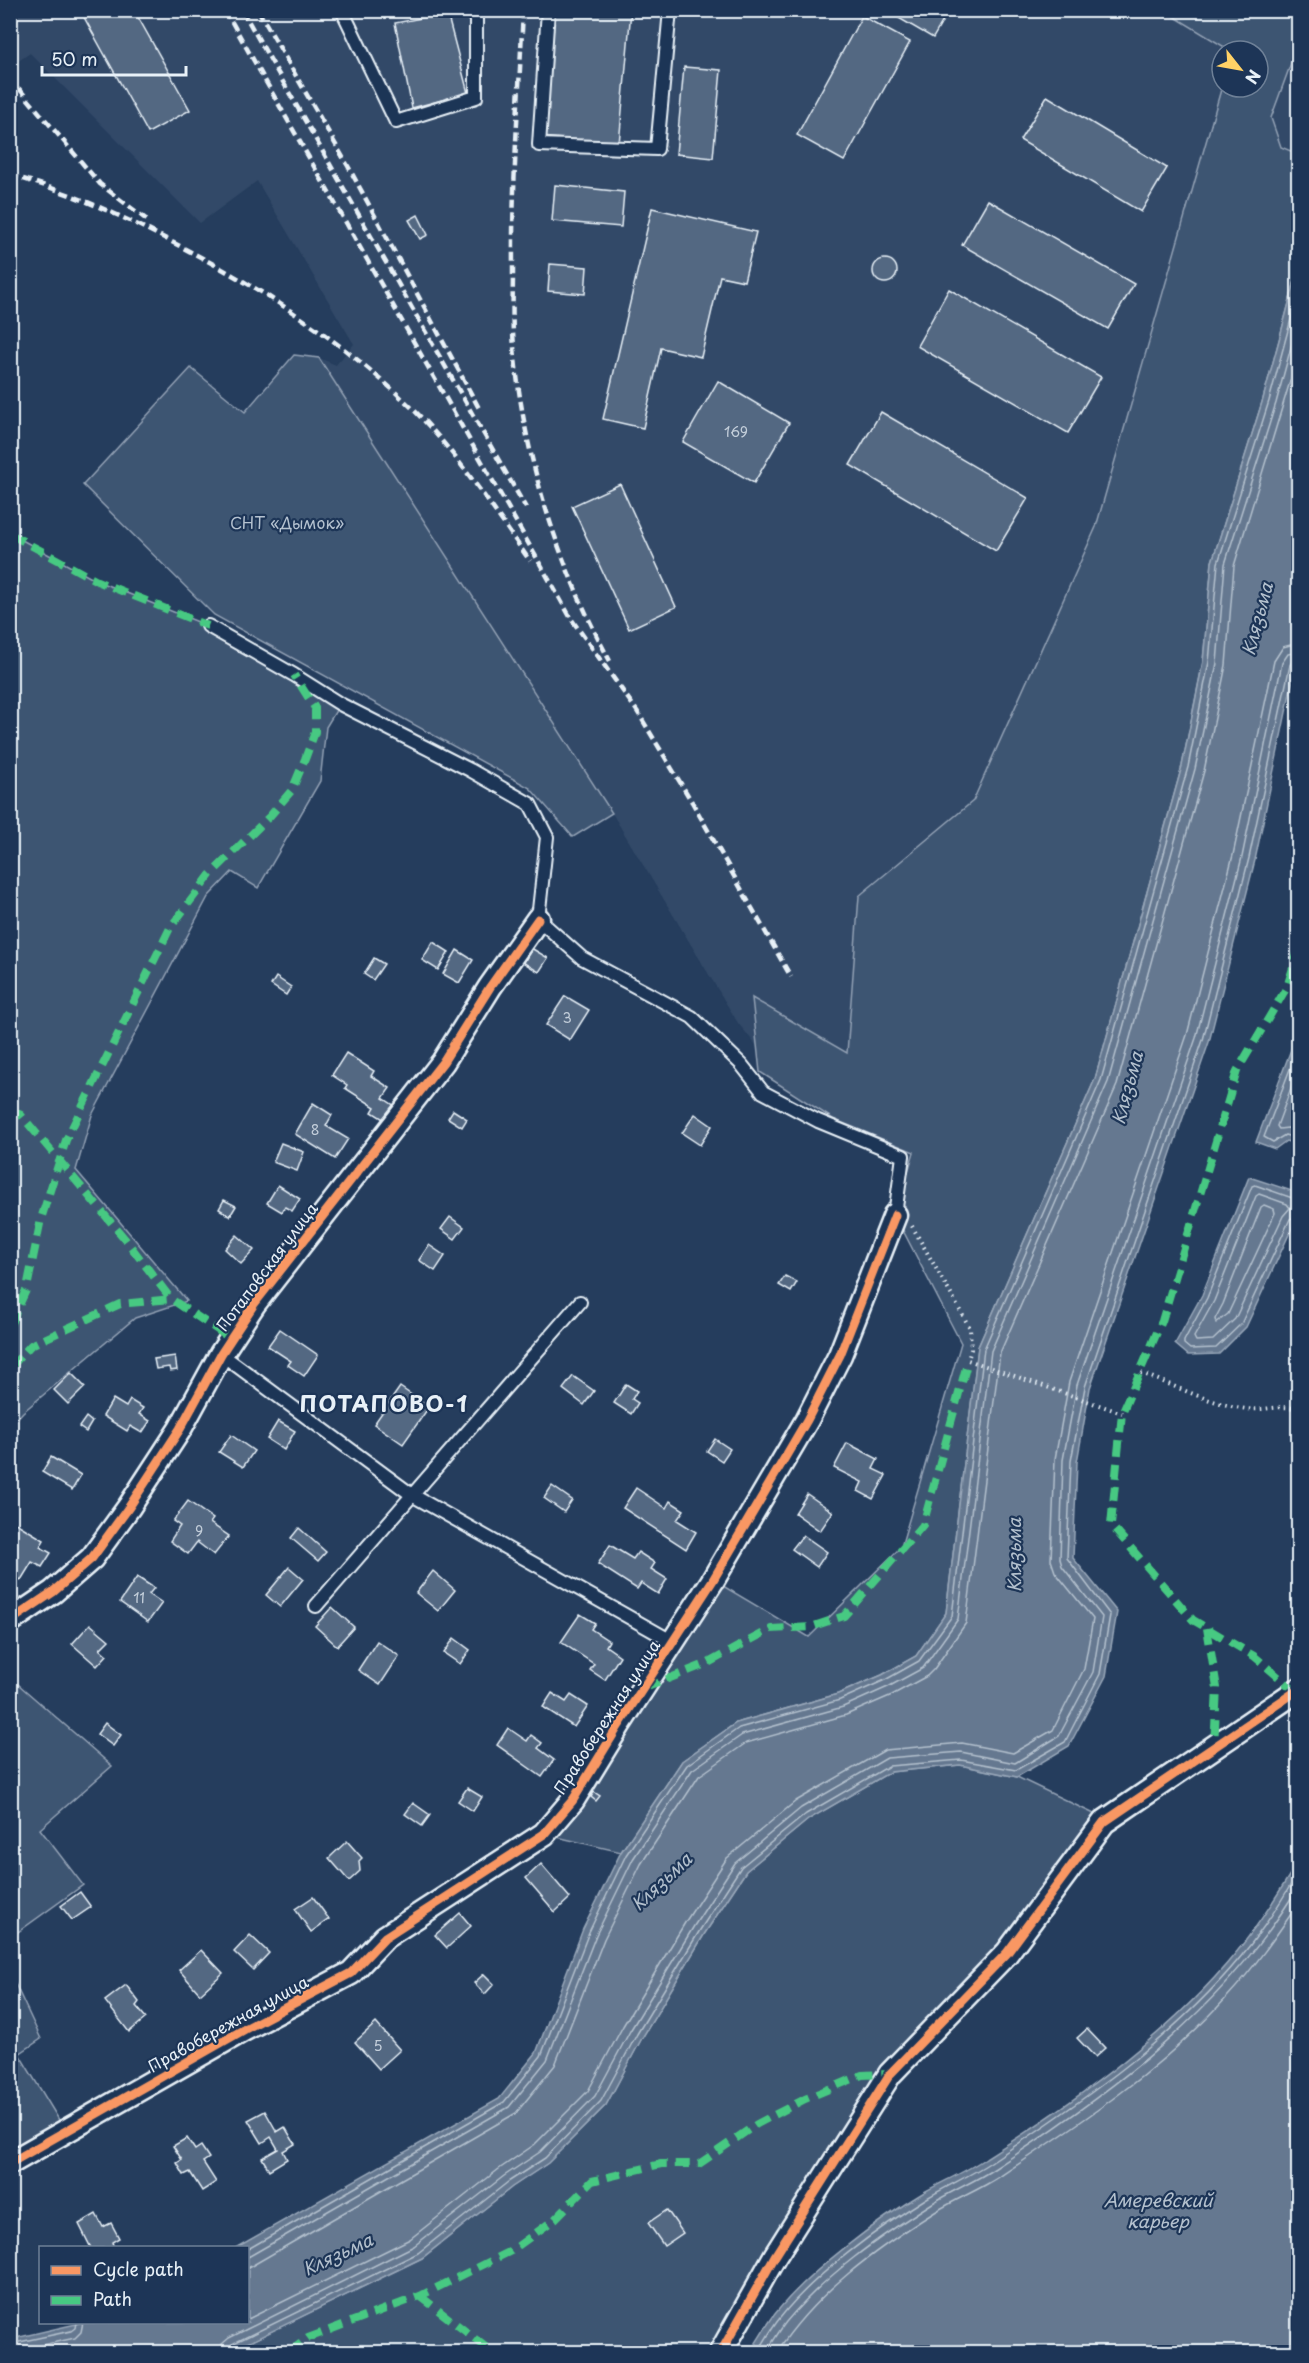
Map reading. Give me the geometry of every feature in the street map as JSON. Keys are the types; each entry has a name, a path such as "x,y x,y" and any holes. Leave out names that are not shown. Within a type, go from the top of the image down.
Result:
{"street":[{"name":"Потаповская улица","path":"10,1621 53,1592 92,1558 180,1429 221,1354 254,1304 443,1062 490,987 538,919"},
{"name":"Правобережная улица","path":"10,2163 245,2029 351,1973 385,1937 544,1834 573,1800 713,1580 807,1420 840,1355 896,1207"},
{"path":"721,2352 781,2246 890,2074 1007,1953 1104,1822 1299,1690"}],"lane":[{"path":"342,10 396,122 476,97 476,10"},
{"path":"548,10 539,145 657,149 670,10"},
{"path":"208,626 340,704 470,770 530,804 547,837 538,919 582,958 692,1017 741,1064 763,1092 818,1121 903,1156 896,1207"},
{"path":"316,1606 580,1302"},
{"path":"221,1354 412,1495 673,1642"}],"path":[{"path":"896,1207 970,1328 968,1360 1122,1413"},
{"path":"1141,1373 1226,1405 1250,1410 1291,1407 1299,1409"}],"shaded area":[{"path":"11,10 1298,11 1298,270 1095,1079 792,1089 738,1023 612,813 319,358 336,365 354,344 257,181 200,223 30,53 11,66"}],"green space":[{"path":"1165,11 1298,11 1298,44 1271,118 1281,147 1293,152 1298,148 1298,270 1263,399 1212,562 1203,661 1182,766 1095,1079 978,1347 946,1613 916,1656 882,1675 838,1694 736,1723 682,1761 621,1852 544,1834 713,1580 809,1637 901,1547 961,1343 895,1215 914,1152 833,1119 760,1072 752,998 847,1053 859,896 973,801 1096,527 1218,99 1270,99 1270,39 1211,39"},
{"name":"СНТ «Дымок»","path":"294,355 319,358 612,813 573,837 530,788 214,615 83,485 191,368 245,412"},
{"path":"11,534 97,581 208,626 340,704 326,727 320,781 258,888 232,872 208,897 92,1115 76,1170 187,1301 135,1318 23,1412 11,1425"},
{"path":"11,1678 112,1766 40,1829 83,1885 11,1937"},
{"path":"960,1765 1017,1777 1092,1813 1104,1822 890,2074 721,2352 229,2352 422,2258 512,2187 548,2163 606,2105 642,2038 705,1933 746,1871 809,1819 890,1772"},
{"path":"10,1973 41,2039 19,2054 67,2133 10,2163"}],"water":[{"name":"Клязьма","path":"1298,270 1298,655 1255,860 1209,1042 1090,1388 1077,1462 1073,1558 1117,1612 1106,1676 1069,1746 1017,1777 960,1765 890,1772 809,1819 746,1871 705,1933 642,2038 606,2105 548,2163 512,2187 422,2258 229,2352 11,2352 11,2339 76,2324 249,2324 249,2246 239,2246 499,2099 536,2053 583,1929 621,1852 682,1761 736,1723 838,1694 882,1675 916,1656 946,1613 978,1347 1095,1079 1182,766 1203,662 1212,562 1263,399"},
{"path":"1298,1031 1298,1161 1296,1144 1286,1141 1275,1149 1256,1142"},
{"path":"1249,1177 1295,1192 1298,1198 1298,1215 1246,1327 1219,1354 1188,1355 1175,1344 1202,1295"},
{"name":"Амеревский карьер","path":"1298,1861 1298,2352 750,2352 789,2298 846,2247 907,2203 979,2163 1055,2112 1091,2087 1159,2032 1220,1972 1246,1940"}],"building":[{"path":"80,10 134,10 190,110 148,133"},
{"path":"553,10 631,10 619,144 541,137"},
{"path":"885,10 949,10 933,38"},
{"path":"447,13 468,93 412,108 395,23"},
{"path":"862,16 910,42 844,161 797,135"},
{"path":"684,67 721,70 713,158 676,154"},
{"path":"1047,96 1167,168 1141,212 1020,140"},
{"path":"555,185 624,192 621,227 552,221"},
{"path":"988,200 1134,284 1108,329 962,245"},
{"path":"652,208 756,232 744,281 720,276 701,357 661,348 643,428 603,419"},
{"path":"418,215 428,235 420,239 409,220"},
{"path":"885,259 894,262 897,271 894,280 885,283 876,280 873,271 876,262"},
{"path":"550,264 587,267 585,294 548,291"},
{"path":"949,289 1101,377 1068,433 917,346"},
{"path":"718,381 789,423 754,483 683,442"},
{"path":"881,412 1028,498 996,551 850,465"},
{"path":"620,484 676,607 629,629 572,506"},
{"path":"433,942 449,952 438,970 422,960"},
{"path":"531,948 548,958 539,972 524,963"},
{"path":"457,950 473,960 459,983 443,974"},
{"path":"374,958 384,964 373,980 364,974"},
{"path":"276,977 291,987 286,995 271,985"},
{"path":"565,996 589,1010 570,1040 546,1025"},
{"path":"346,1053 374,1071 371,1076 390,1088 383,1098 398,1108 388,1122 372,1112 375,1107 345,1088 347,1085 332,1075"},
{"path":"313,1103 332,1115 326,1126 348,1139 335,1159 295,1134"},
{"path":"453,1110 467,1119 462,1127 448,1118"},
{"path":"695,1114 712,1126 700,1145 682,1133"},
{"path":"281,1143 304,1152 297,1171 273,1162"},
{"path":"278,1185 300,1199 292,1211 285,1207 282,1212 267,1203"},
{"path":"224,1200 236,1206 230,1216 219,1209"},
{"path":"450,1217 464,1227 455,1239 441,1229"},
{"path":"237,1235 254,1250 241,1264 225,1249"},
{"path":"429,1245 445,1256 435,1271 419,1260"},
{"path":"785,1276 797,1282 791,1292 779,1285"},
{"path":"280,1329 318,1355 304,1376 288,1365 291,1361 268,1346"},
{"path":"175,1356 177,1370 170,1371 169,1367 156,1369 154,1359"},
{"path":"71,1373 85,1387 68,1404 54,1390"},
{"path":"573,1376 594,1391 584,1405 563,1389"},
{"path":"626,1384 637,1391 632,1399 638,1403 631,1414 614,1403"},
{"path":"400,1387 429,1407 403,1444 374,1424"},
{"path":"113,1399 126,1407 130,1400 143,1408 139,1414 150,1421 142,1433 130,1426 127,1431 103,1416"},
{"path":"86,1417 92,1422 86,1432 79,1427"},
{"path":"278,1421 295,1431 284,1450 267,1439"},
{"path":"231,1435 254,1451 243,1467 219,1452"},
{"path":"715,1439 730,1449 722,1461 707,1451"},
{"path":"847,1443 878,1459 873,1469 886,1475 873,1499 858,1491 862,1482 834,1468"},
{"path":"51,1457 81,1475 72,1490 42,1472"},
{"path":"552,1486 572,1500 564,1512 544,1498"},
{"path":"636,1488 666,1508 670,1501 684,1510 677,1520 696,1532 686,1549 623,1508"},
{"path":"807,1494 833,1512 820,1531 795,1513"},
{"path":"188,1501 213,1519 210,1523 229,1536 214,1555 197,1542 188,1554 170,1541 180,1526 173,1521"},
{"path":"14,1522 44,1540 40,1547 51,1553 42,1567 32,1562 21,1580 10,1574 10,1527"},
{"path":"299,1528 326,1552 318,1561 291,1538"},
{"path":"803,1535 827,1552 817,1567 792,1549"},
{"path":"610,1545 633,1559 638,1552 655,1563 651,1569 667,1579 658,1594 641,1583 637,1589 598,1564"},
{"path":"289,1567 303,1579 280,1607 266,1595"},
{"path":"433,1571 455,1590 438,1611 416,1593"},
{"path":"137,1577 154,1588 149,1594 162,1603 148,1622 120,1602"},
{"path":"332,1607 354,1627 337,1646 315,1626"},
{"path":"580,1614 595,1623 591,1629 609,1641 606,1646 620,1656 605,1680 590,1670 594,1664 561,1642"},
{"path":"90,1624 109,1640 100,1649 107,1655 97,1666 72,1644"},
{"path":"454,1638 470,1650 460,1664 444,1653"},
{"path":"377,1641 399,1656 380,1685 358,1670"},
{"path":"552,1693 566,1702 571,1695 588,1706 574,1727 543,1707"},
{"path":"105,1723 121,1735 113,1746 97,1734"},
{"path":"508,1728 527,1741 531,1735 542,1743 538,1748 554,1760 542,1777 497,1745"},
{"path":"467,1788 482,1797 473,1811 458,1801"},
{"path":"594,1792 600,1796 596,1801 591,1797"},
{"path":"413,1803 430,1815 422,1826 405,1814"},
{"path":"347,1841 362,1858 359,1861 360,1871 349,1881 329,1858"},
{"path":"541,1864 570,1898 555,1912 526,1878"},
{"path":"80,1892 91,1907 72,1920 61,1906"},
{"path":"313,1897 329,1919 311,1932 295,1909"},
{"path":"460,1913 471,1926 447,1948 435,1935"},
{"path":"250,1935 269,1953 253,1970 234,1952"},
{"path":"201,1950 223,1973 200,1994 179,1970"},
{"path":"484,1974 494,1984 485,1994 474,1983"},
{"path":"126,1985 139,2002 136,2006 146,2018 129,2032 105,2001"},
{"path":"376,2023 400,2050 379,2069 355,2042"},
{"path":"1087,2029 1105,2048 1095,2057 1077,2038"},
{"path":"265,2111 277,2132 285,2127 295,2144 283,2151 287,2159 269,2170 262,2158 278,2149 271,2137 262,2143 248,2120"},
{"path":"187,2138 195,2150 201,2146 209,2158 203,2162 216,2182 202,2191 190,2172 184,2175 177,2163 182,2160 173,2146"},
{"path":"667,2210 683,2233 664,2246 648,2223"},
{"path":"96,2214 103,2227 111,2223 119,2238 112,2242 113,2246 90,2246 79,2224"}],"railway":[{"path":"225,10 572,620 637,711 692,802 791,977"},
{"path":"242,10 526,508"},
{"path":"258,10 348,166 480,410"},
{"path":"523,10 513,237 513,325 517,376 533,461 557,543 573,584 610,661"},
{"path":"10,78 100,184 147,220"},
{"path":"10,175 79,199 167,240 248,284 333,341 386,384 428,425 474,482 530,561"}],"marked path":[{"path":"10,534 97,581 208,626"},
{"path":"10,1325 27,1288 41,1219 66,1140 170,928 210,875 270,816 292,790 315,732 315,708 294,675"},
{"path":"1296,1692 1254,1656 1193,1620 1111,1525 1122,1413 1162,1321 1237,1071 1287,987 1298,952"},
{"path":"10,1110 21,1115 125,1239 171,1299"},
{"path":"10,1368 31,1345 120,1304 171,1299 231,1339"},
{"path":"645,1688 708,1663 771,1629 811,1627 844,1616 923,1525 968,1360"},
{"path":"1207,1628 1217,1688 1214,1747"},
{"path":"289,2352 308,2338 420,2296 511,2251 555,2219 592,2181 661,2164 699,2164 757,2124 805,2099 862,2075 890,2074"},
{"path":"420,2296 492,2352"}],"cycle path":[{"path":"10,1621 53,1592 92,1558 129,1507 180,1429 221,1354 254,1304 443,1062 490,987 538,919"},
{"path":"10,2163 245,2029 351,1973 385,1937 544,1834 573,1800 713,1580 807,1420 840,1355 895,1215"},
{"path":"721,2352 775,2256 890,2074 1007,1953 1104,1822 1298,1690"}],"district":[{"name":"ПОТАПОВО-1","path":"384,1404"}]}
